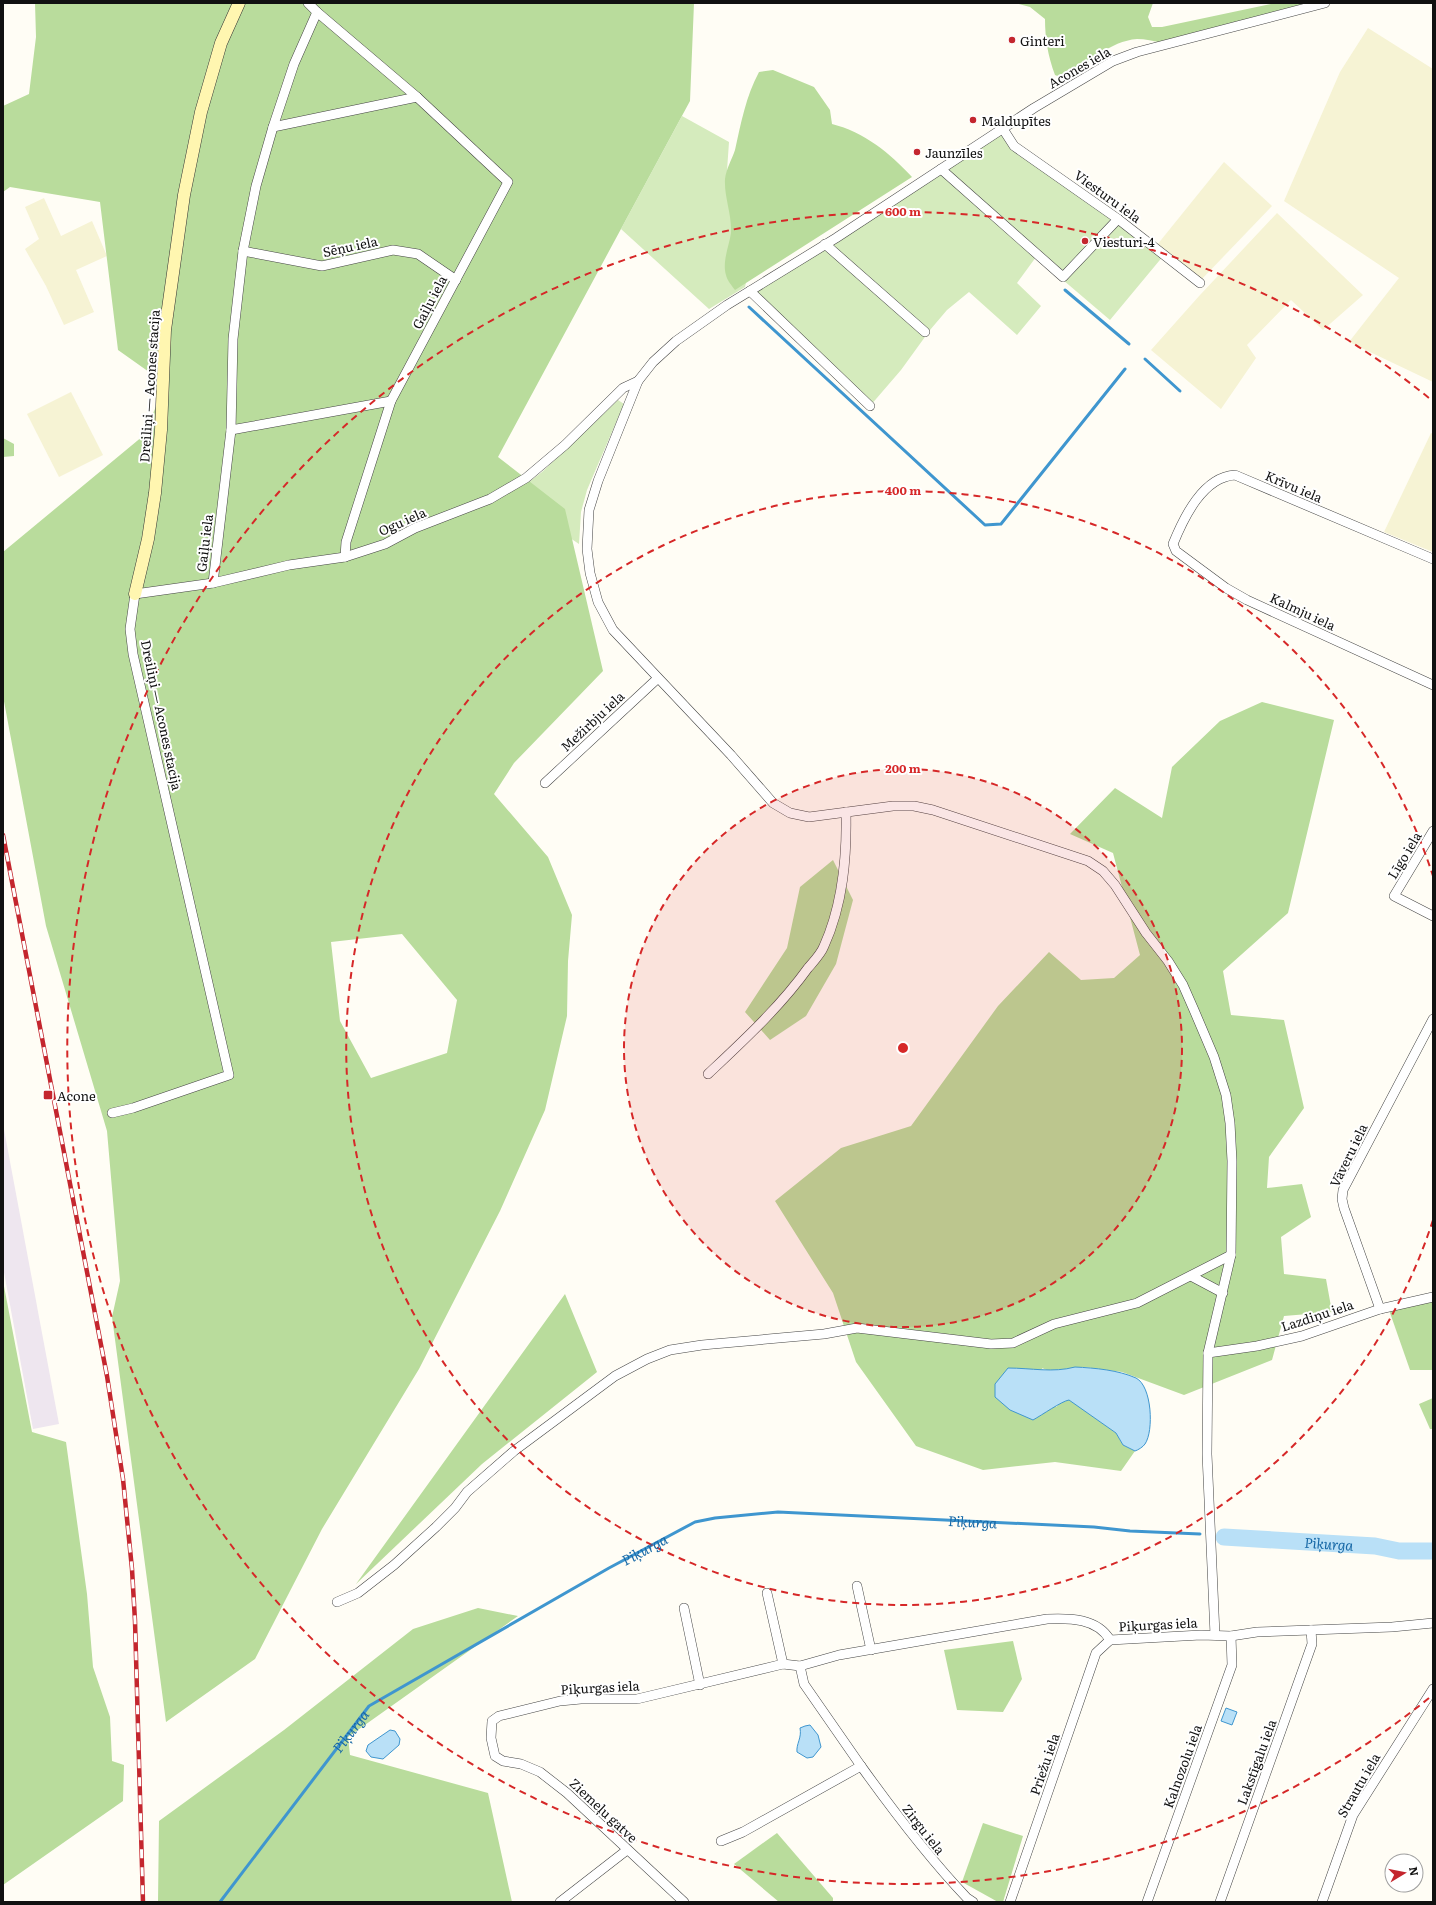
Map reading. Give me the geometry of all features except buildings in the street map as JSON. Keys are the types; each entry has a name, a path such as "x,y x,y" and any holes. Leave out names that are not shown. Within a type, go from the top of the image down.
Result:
{"street":[{"name":"Dreiliņi — Acones stacija","path":"112,1113 133,1108 229,1075 133,654 130,629 135,594 148,539 155,493 161,430 165,330 184,195 201,112 221,43 239,3"},
{"name":"Gaiļu iela","path":"308,3 417,97 508,182 391,401 346,542 345,557"},
{"name":"Acones iela","path":"638,381 653,362 676,341 703,321 825,244 1034,108 1113,61 1137,52 1325,3"},
{"name":"Gaiļu iela","path":"213,583 231,430 233,339 243,251 256,186 273,127 294,64 318,12"},
{"path":"273,127 417,97"},
{"name":"Viesturu iela","path":"1003,129 1014,146 1118,219 1200,283"},
{"path":"940,169 1063,277 1118,219"},
{"path":"825,244 925,332"},
{"name":"Sēņu iela","path":"243,251 322,266 392,250 418,254 456,280"},
{"path":"750,291 870,406"},
{"name":"Ogu iela","path":"135,594 213,583 289,566 345,557 385,544 415,528 490,500 513,487 566,445 623,388 638,381"},
{"path":"638,381 598,481 589,510 587,549 590,573 598,602 613,630 657,679 731,755 773,803 790,813 809,817 893,806 914,806 933,810 1088,861 1103,872 1116,885 1183,985 1214,1057 1226,1095 1230,1123 1232,1161 1231,1254 1208,1353 1207,1454 1214,1635"},
{"path":"231,430 391,401"},
{"name":"Krīvu iela","path":"1173,544 1188,512 1203,493 1225,476 1235,475 1433,559"},
{"name":"Kalmju iela","path":"1173,544 1176,551 1226,588 1247,600 1433,685"},
{"name":"Mežirbju iela","path":"545,783 657,679"},
{"path":"708,1074 736,1048 797,984 824,947 836,913 843,885 846,812"},
{"name":"Līgo iela","path":"1433,831 1394,896 1433,916"},
{"name":"Vāveru iela","path":"1380,1309 1344,1208 1342,1200 1343,1190 1433,1019"},
{"path":"337,1602 358,1593 394,1565 455,1508 467,1492 514,1451 602,1385 647,1358 670,1350 702,1345 824,1334 857,1328 990,1344 1013,1343 1054,1324 1137,1303 1231,1254"},
{"path":"1191,1276 1223,1293"},
{"name":"Lazdiņu iela","path":"1208,1353 1256,1346 1302,1336 1380,1309 1433,1297"},
{"path":"857,1586 870,1650"},
{"path":"767,1593 783,1664"},
{"path":"684,1608 700,1685"},
{"name":"Piķurgas iela","path":"495,1756 490,1729 492,1721 499,1716 560,1701 581,1699 637,1699 783,1664 800,1666 839,1655 1047,1619 1070,1618 1090,1623 1105,1631 1110,1640 1214,1635 1231,1636 1257,1632 1392,1627 1433,1623"},
{"name":"Lakstīgalu iela","path":"1220,1902 1312,1644 1311,1630"},
{"name":"Kalnozolu iela","path":"1147,1902 1232,1665 1231,1636"},
{"name":"Priežu iela","path":"1010,1902 1096,1653 1110,1640"},
{"name":"Zirgu iela","path":"800,1666 804,1684 901,1822 933,1861 967,1898 973,1902"},
{"name":"Strautu iela","path":"1322,1902 1353,1815 1433,1689"},
{"name":"Ziemeļu gatve","path":"495,1756 540,1772 567,1793 684,1902"},
{"path":"721,1841 743,1832 861,1766"},
{"path":"560,1902 627,1850"}],"shaded area":[{"path":"1368,28 1433,69 1433,382 1349,342 1399,278 1284,201 1340,72"},
{"path":"1224,162 1272,206 1201,280 1157,245"},
{"path":"44,198 61,236 92,221 107,256 76,270 94,312 64,325 46,286 25,249 39,239 25,207"},
{"path":"1277,213 1363,295 1323,330 1291,300 1247,345 1256,358 1221,409 1151,350"},
{"path":"71,392 103,455 59,477 27,414"},
{"path":"1431,433 1433,434 1433,552 1384,532"},
{"path":"3,1124 59,1424 33,1429 3,1267"}],"green space":[{"path":"35,3 694,3 690,101 498,457 565,509 603,671 514,763 494,794 548,857 572,915 568,961 567,1016 545,1110 500,1211 419,1369 322,1529 255,1659 166,1722 112,1317 120,1281 107,1131 46,926 3,696 3,552 143,436 166,384 118,350 100,202 10,187 3,192 3,106 29,94 36,37","holes":["402,934 457,1000 447,1053 371,1078 340,1021 331,942"]},
{"path":"1015,3 1153,3 1148,17 1152,27 1162,27 1276,3 1306,3 1308,8 1162,43 1140,39 1127,41 1109,48 1068,80 1055,75 1047,47 1045,19 1030,7"},
{"path":"773,70 814,87 830,110 832,124 855,132 876,144 912,177 735,290 727,279 725,270 725,259 731,233 731,226 725,179 735,150 744,110 754,81 759,72"},
{"path":"682,116 729,142 726,185 756,239 745,287 709,309 621,229"},
{"path":"1003,129 1015,146 1164,255 1110,320 1036,257 1017,283 1041,306 1017,335 969,292 947,310 930,330 901,370 870,406 750,291"},
{"path":"618,400 624,404 587,490 581,512 579,544 509,497 542,472"},
{"path":"3,438 14,444 14,456 3,457"},
{"path":"1262,702 1334,720 1288,913 1223,971 1231,1015 1284,1020 1304,1108 1269,1157 1267,1188 1302,1184 1311,1217 1281,1237 1284,1274 1326,1279 1332,1312 1284,1316 1272,1360 1184,1395 1122,1372 1084,1367 1049,1371 1042,1368 1056,1407 1064,1400 1070,1400 1116,1433 1123,1445 1135,1451 1121,1471 1055,1462 983,1470 916,1446 856,1362 833,1293 775,1201 841,1148 911,1126 998,1006 1049,952 1081,980 1114,978 1140,955 1113,853 1070,834 1115,788 1162,818 1172,767 1220,721"},
{"path":"833,860 853,900 836,964 806,1016 770,1040 745,1012 787,948 800,887"},
{"path":"3,1281 32,1432 66,1442 87,1594 93,1667 110,1717 112,1761 124,1765 123,1801 3,1885"},
{"path":"565,1294 597,1372 482,1464 356,1584"},
{"path":"1433,1300 1433,1370 1410,1370 1389,1310"},
{"path":"1433,1398 1433,1429 1430,1429 1419,1404"},
{"path":"478,1608 518,1616 348,1737 350,1755 488,1793 512,1902 158,1902 159,1821 284,1730 413,1629"},
{"path":"1013,1641 1022,1679 1003,1712 957,1710 944,1650"},
{"path":"983,1823 1023,1836 1003,1902 998,1902 962,1882"},
{"path":"777,1833 833,1898 833,1902 779,1902 734,1864"}],"water":[{"path":"1075,1367 1114,1371 1136,1378 1141,1383 1145,1390 1150,1409 1150,1429 1148,1438 1143,1446 1135,1451 1123,1445 1116,1433 1069,1400 1057,1405 1033,1420 1010,1410 995,1397 995,1384 1008,1368 1058,1370"},
{"path":"1226,1708 1237,1712 1232,1725 1221,1721"},
{"path":"810,1725 818,1735 821,1747 813,1757 807,1758 797,1752 797,1749 800,1728"},
{"path":"390,1730 395,1731 400,1739 399,1745 383,1759 371,1757 366,1751 368,1745"}],"waterway":[{"path":"1065,290 1129,344"},
{"path":"749,307 985,525 1001,524 1125,369"},
{"path":"1145,359 1180,391"},
{"name":"Piķurga","path":"220,1902 369,1706 609,1568 695,1522 715,1518 778,1512 1094,1527 1130,1531 1200,1534"},
{"name":"Piķurga","path":"1224,1537 1375,1546 1399,1551 1433,1551"}],"railway":[{"path":"3,835 107,1376 123,1479 132,1569 135,1621 143,1902"}],"place":[{"name":"Ginteri","path":"1012,40"},
{"name":"Maldupītes","path":"973,120"},
{"name":"Jaunzīles","path":"917,152"},
{"name":"Viesturi-4","path":"1085,241"},
{"name":"Acone","path":"48,1095"}]}
